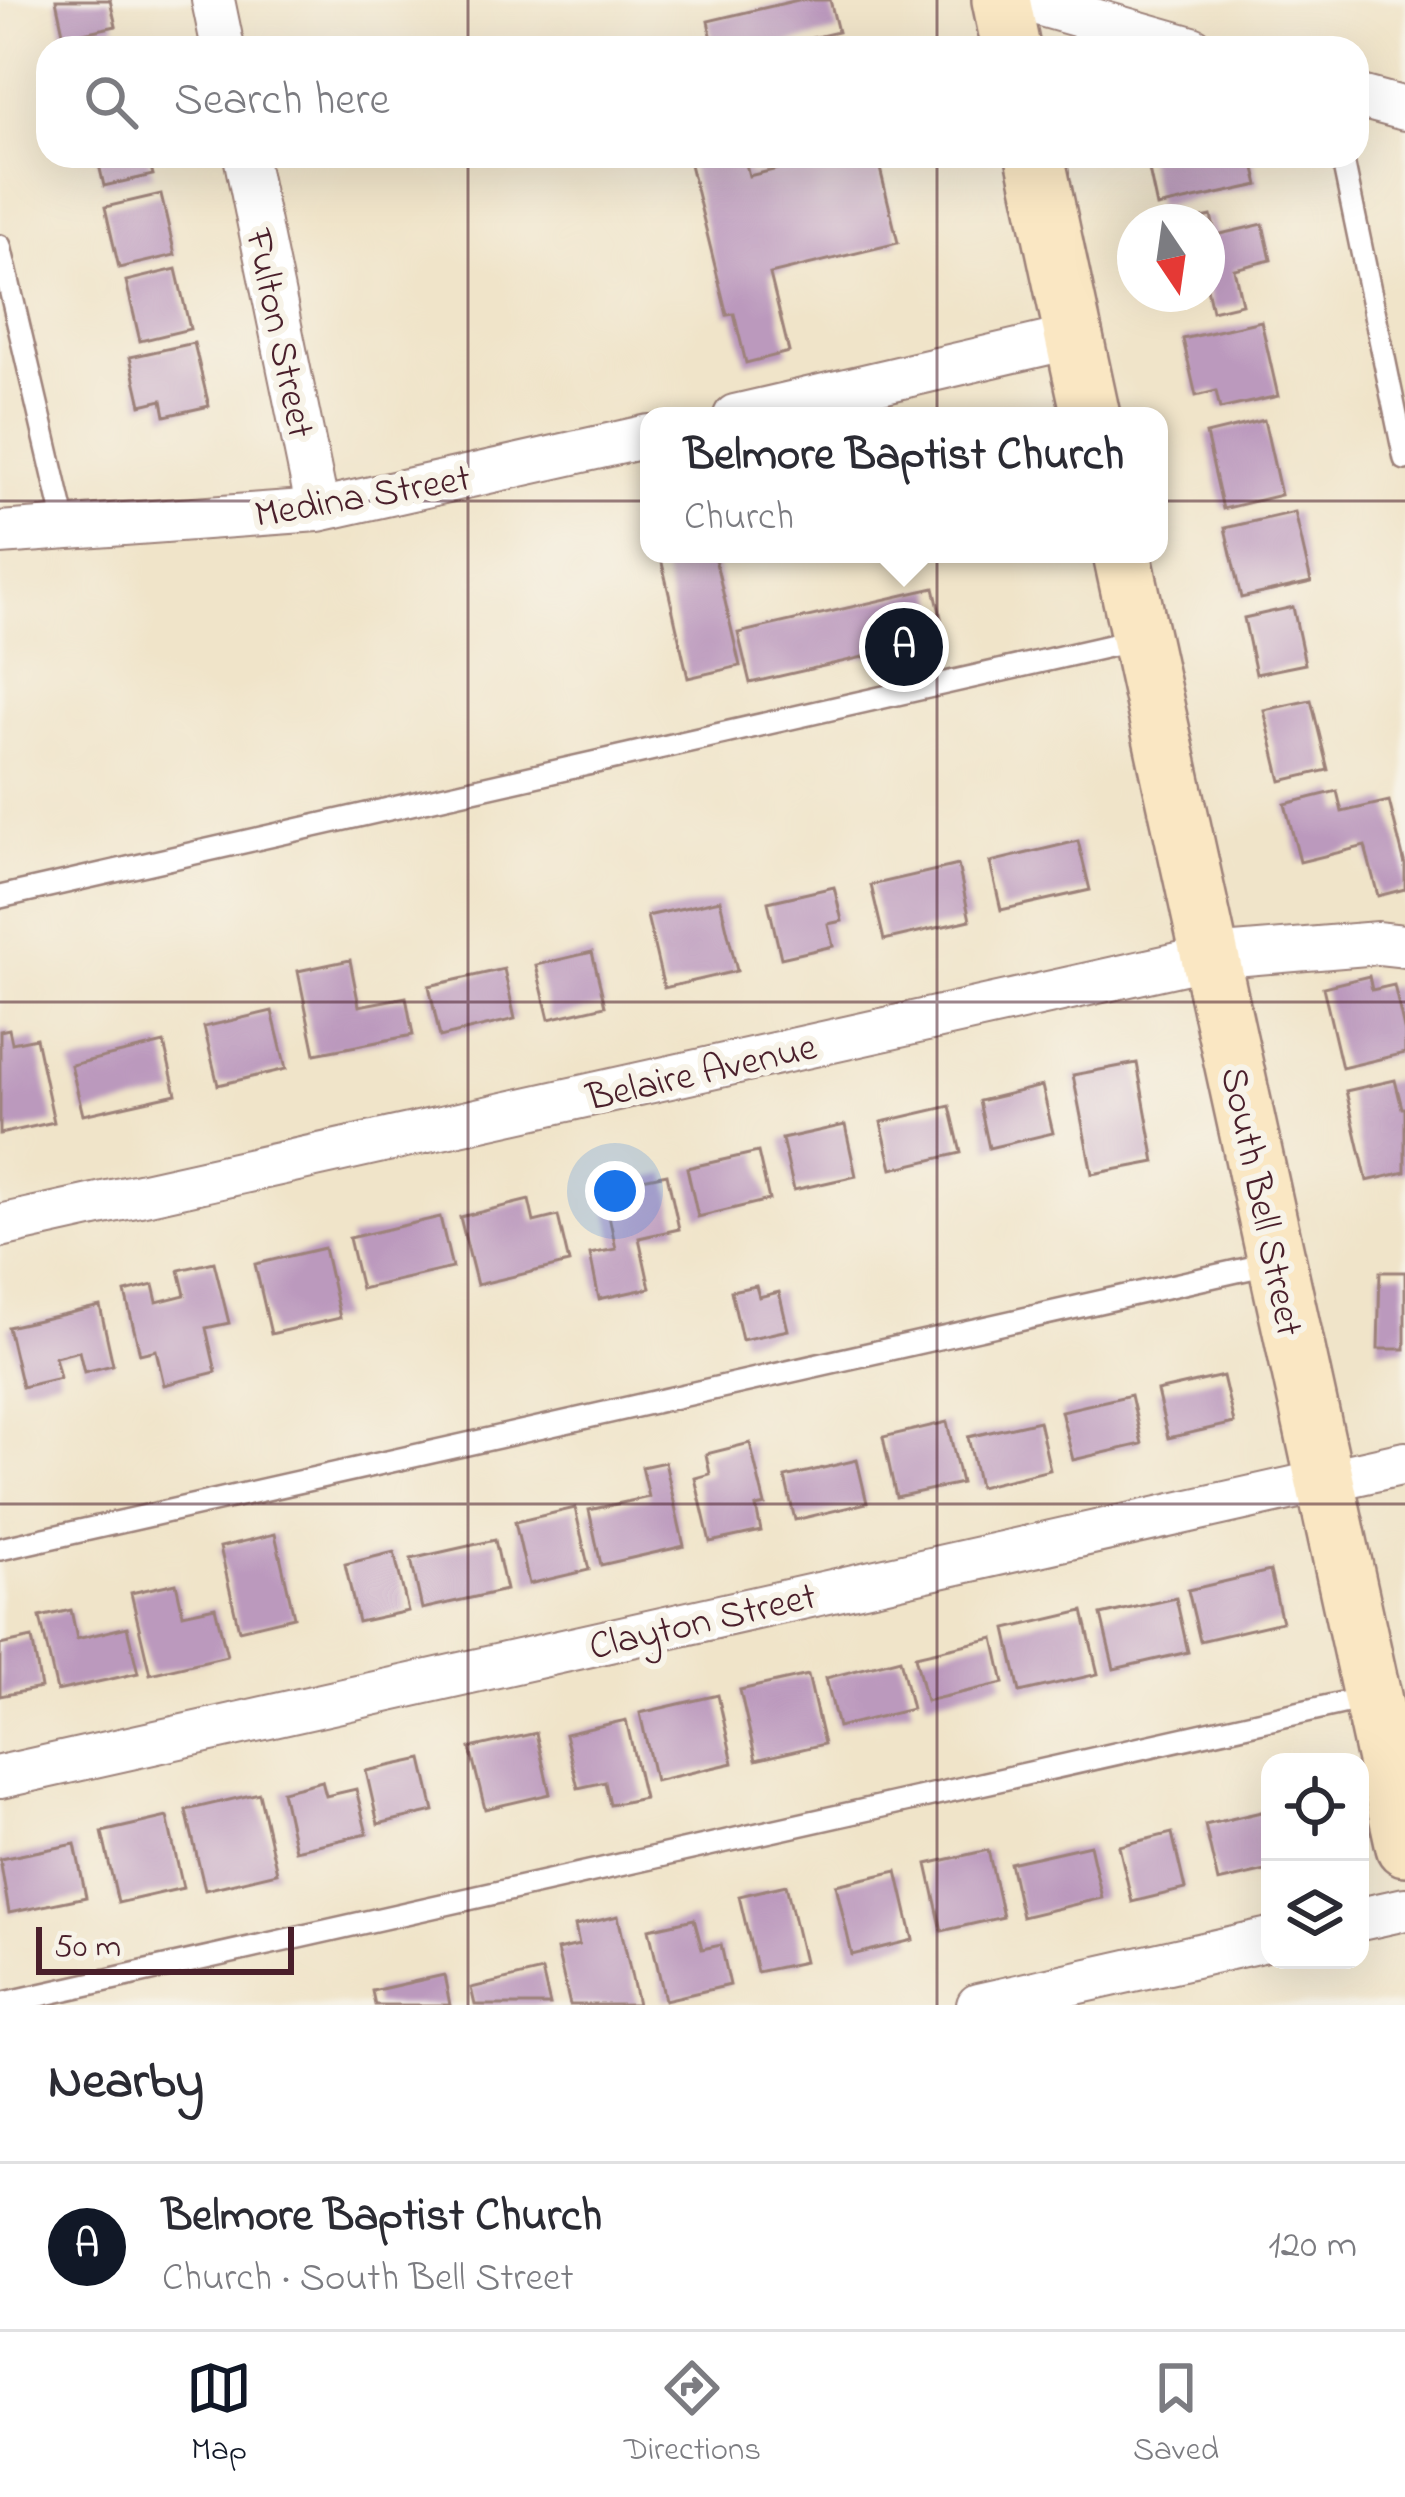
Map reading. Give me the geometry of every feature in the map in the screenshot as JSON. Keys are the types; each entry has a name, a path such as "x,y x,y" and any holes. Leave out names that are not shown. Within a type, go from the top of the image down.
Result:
{"main road":[{"path":"1001,0 1008,36"},
{"path":"1038,168 1089,407"},
{"name":"South Bell Street","path":"1124,563 1405,1847"}],"street":[{"path":"213,0 220,36"},
{"path":"1024,0 1150,36"},
{"path":"1369,99 1405,110"},
{"name":"Fulton Street","path":"247,168 318,510"},
{"path":"774,407 1074,338"},
{"name":"Medina Street","path":"0,533 318,510 640,438"},
{"name":"Belaire Avenue","path":"0,1226 1210,957 1378,943 1405,946"},
{"name":"Clayton Street","path":"0,1777 1405,1463"},
{"path":"1369,1917 1405,1909"},
{"path":"978,2005 1261,1942"}],"lane":[{"path":"1344,168 1405,459"},
{"path":"0,246 66,528"},
{"path":"0,898 1140,639"},
{"path":"0,1550 1277,1262"},
{"path":"0,2004 1372,1697"}],"building":[{"path":"56,0 110,0 116,26 64,36"},
{"path":"798,0 830,0 838,32 711,36 708,21"},
{"path":"100,168 151,168 153,175 104,186"},
{"path":"691,168 747,168 749,176 782,168 880,168 898,243 770,274 789,352 746,363 734,314 727,315"},
{"path":"1149,168 1255,168 1259,185 1156,204"},
{"path":"161,194 175,255 119,268 105,207"},
{"path":"1263,224 1271,260 1234,269 1242,304 1225,308 1225,233"},
{"path":"176,269 190,329 140,341 126,281"},
{"path":"1261,321 1278,396 1220,409 1216,391 1196,396 1183,339"},
{"path":"194,343 209,406 165,416 162,400 141,405 130,357"},
{"path":"1264,420 1281,495 1223,509 1206,434"},
{"path":"1295,512 1311,582 1241,598 1225,528"},
{"path":"662,563 716,563 740,666 688,678"},
{"path":"934,588 946,638 750,683 738,633"},
{"path":"1293,607 1305,664 1256,674 1244,618"},
{"path":"1311,700 1328,770 1281,781 1264,710"},
{"path":"1337,791 1342,812 1389,801 1405,865 1405,889 1378,896 1365,846 1300,862 1285,804"},
{"path":"1078,841 1090,890 1001,910 990,862"},
{"path":"958,865 970,920 884,940 871,885"},
{"path":"834,887 842,921 828,924 833,946 781,958 768,902"},
{"path":"720,900 737,971 664,988 647,916"},
{"path":"592,952 605,1006 549,1019 536,965"},
{"path":"350,960 359,1006 406,997 413,1035 315,1054 298,971"},
{"path":"504,969 515,1019 440,1037 429,986"},
{"path":"1369,976 1372,990 1394,985 1405,1053 1342,1068 1323,987"},
{"path":"272,1011 286,1069 218,1085 204,1027"},
{"path":"9,1029 12,1043 36,1038 54,1122 0,1134 0,1031"},
{"path":"164,1043 176,1094 83,1115 71,1065"},
{"path":"1137,1063 1155,1162 1092,1174 1073,1075"},
{"path":"1395,1080 1405,1108 1405,1172 1367,1181 1346,1091"},
{"path":"1042,1086 1053,1133 989,1148 979,1101"},
{"path":"950,1106 961,1153 892,1169 881,1122"},
{"path":"845,1125 856,1176 794,1190 782,1139"},
{"path":"758,1152 769,1200 698,1217 687,1168"},
{"path":"667,1174 679,1229 639,1238 650,1288 599,1299 590,1254 616,1249 603,1187"},
{"path":"529,1200 534,1222 558,1216 569,1263 477,1285 460,1217"},
{"path":"440,1217 452,1268 361,1289 349,1238"},
{"path":"324,1248 340,1318 271,1334 255,1264"},
{"path":"214,1262 229,1323 206,1328 216,1372 164,1385 156,1350 140,1354 125,1292 153,1285 157,1302 185,1295 179,1270"},
{"path":"1380,1272 1405,1272 1405,1349 1378,1349"},
{"path":"756,1286 759,1297 779,1292 788,1330 742,1340 731,1291"},
{"path":"100,1306 113,1365 84,1372 79,1351 55,1357 60,1378 22,1387 8,1327"},
{"path":"1223,1376 1234,1423 1168,1438 1157,1391"},
{"path":"1131,1395 1142,1444 1073,1460 1061,1411"},
{"path":"1039,1421 1050,1470 979,1487 968,1437"},
{"path":"947,1422 961,1483 896,1497 883,1437"},
{"path":"750,1443 765,1505 756,1507 761,1531 710,1542 695,1478 710,1474 706,1454"},
{"path":"857,1460 867,1503 795,1520 785,1477"},
{"path":"665,1462 684,1546 601,1565 589,1510 649,1497 642,1467"},
{"path":"575,1508 589,1570 529,1584 515,1522"},
{"path":"275,1534 294,1617 239,1630 220,1547"},
{"path":"495,1540 506,1590 422,1609 411,1559"},
{"path":"394,1552 408,1611 358,1622 345,1564"},
{"path":"1270,1571 1282,1622 1200,1641 1188,1590"},
{"path":"176,1583 183,1614 215,1607 227,1656 150,1674 131,1593"},
{"path":"1176,1598 1188,1652 1114,1669 1101,1615"},
{"path":"71,1610 77,1639 127,1627 138,1673 57,1691 40,1617"},
{"path":"1083,1611 1098,1674 1020,1692 1006,1629"},
{"path":"32,1638 41,1688 0,1696 0,1645"},
{"path":"994,1638 1004,1683 926,1701 915,1656"},
{"path":"900,1659 912,1709 838,1727 826,1678"},
{"path":"808,1675 824,1744 756,1760 740,1690"},
{"path":"718,1695 733,1763 655,1781 640,1713"},
{"path":"626,1720 644,1798 610,1805 605,1782 578,1788 565,1734"},
{"path":"536,1733 550,1794 485,1809 470,1748"},
{"path":"422,1759 434,1811 378,1824 366,1771"},
{"path":"322,1781 326,1796 356,1789 367,1834 295,1850 282,1791"},
{"path":"259,1793 277,1873 205,1890 186,1810"},
{"path":"1261,1812 1261,1872 1218,1882 1205,1825"},
{"path":"167,1817 183,1888 118,1903 102,1832"},
{"path":"1172,1833 1185,1889 1132,1902 1119,1846"},
{"path":"75,1844 86,1897 9,1913 0,1859"},
{"path":"1090,1845 1102,1898 1022,1917 1010,1863"},
{"path":"988,1850 1003,1917 942,1931 927,1864"},
{"path":"897,1871 913,1940 852,1955 836,1885"},
{"path":"786,1885 804,1962 757,1972 739,1896"},
{"path":"618,1916 638,2005 570,2005 557,1950 579,1945 575,1926"},
{"path":"694,1919 702,1949 721,1945 730,1985 665,2000 649,1929"},
{"path":"542,1971 550,2005 475,2005 471,1988"},
{"path":"444,1975 450,2005 375,2005 372,1991"}],"place":[{"name":"Belmore Baptist Church","path":"904,647"}]}
